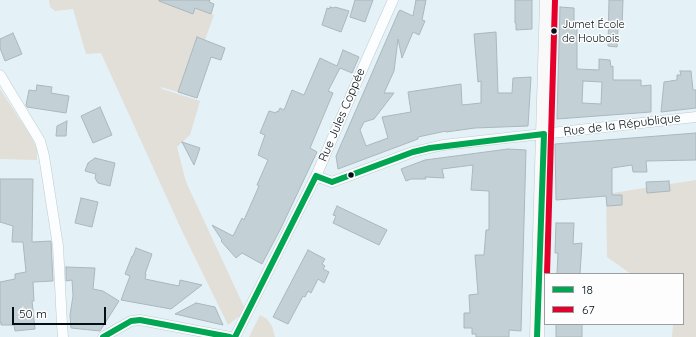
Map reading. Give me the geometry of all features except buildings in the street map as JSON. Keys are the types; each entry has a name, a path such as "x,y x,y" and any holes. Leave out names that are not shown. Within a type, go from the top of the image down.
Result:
{"street":[{"name":"Rue Jules Coppée","path":"235,337 316,176 368,54 393,0"},
{"path":"537,337 547,0"},
{"path":"0,75 34,130 41,146 58,246 63,337"},
{"name":"Rue de la République","path":"316,176 332,182 413,152 443,145 696,117"},
{"path":"103,337 132,321 140,320 230,337"}],"shaded area":[{"path":"49,0 173,0 214,15 205,40 197,37 178,92 161,87 162,89 200,101 190,135 177,147 186,182 246,311 228,325 182,231 101,53 86,54 73,9 55,11 50,7"},
{"path":"0,89 32,138 37,150 37,160 0,159"},
{"path":"696,180 696,337 672,337 673,325 684,325 684,273 630,273 607,257 606,194"},
{"path":"260,315 267,319 272,326 275,337 249,337"}],"transit line":[{"name":"67","path":"547,273 555,0"},
{"name":"18","path":"316,176 332,182 413,152 430,148 544,134"},
{"name":"18","path":"537,337 544,134"},
{"name":"18","path":"235,337 316,176"},
{"name":"18","path":"103,337 131,321 140,320 230,337"}],"place":[{"name":"Jumet École de Houbois","path":"554,31"}]}
